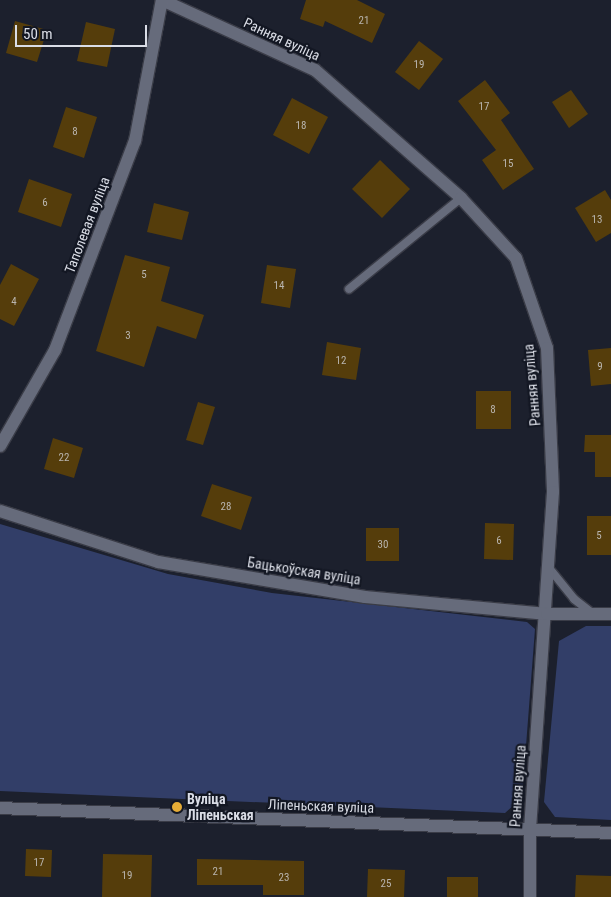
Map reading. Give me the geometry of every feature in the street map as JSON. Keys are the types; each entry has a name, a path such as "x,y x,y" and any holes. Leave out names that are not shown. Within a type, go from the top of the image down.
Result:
{"street":[{"name":"Ранняя вуліца","path":"162,0 316,70 462,198 516,258 547,348 553,492 547,614 530,830 530,897"},
{"name":"Таполевая вуліца","path":"0,446 55,350 135,141 162,0"},
{"name":"Бацькоўская вуліца","path":"0,511 158,562 365,597 547,614 611,614"},
{"name":"Ліпеньская вуліца","path":"0,808 611,833"}],"lane":[{"path":"350,289 462,198"},
{"path":"549,568 574,599 593,614"}],"shaded area":[{"path":"0,524 168,574 272,593 527,622 535,629 522,798 505,813 0,791"},
{"path":"586,626 611,626 611,820 555,817 544,802 559,641"}],"building":[{"path":"306,0 357,0 385,14 372,43 325,21 323,27 300,19"},
{"path":"15,21 47,30 37,62 6,53"},
{"path":"86,22 115,29 107,67 77,61"},
{"path":"419,41 443,59 419,90 395,72"},
{"path":"485,80 510,113 501,120 534,169 503,190 482,160 496,150 458,101"},
{"path":"571,90 588,114 569,128 552,102"},
{"path":"292,98 328,117 309,154 273,135"},
{"path":"66,107 97,117 84,158 53,147"},
{"path":"380,160 410,189 382,218 352,189"},
{"path":"29,179 72,194 61,227 18,212"},
{"path":"605,190 611,200 611,233 596,242 575,208"},
{"path":"154,203 189,212 182,240 147,232"},
{"path":"125,255 170,267 161,301 204,315 196,339 157,326 144,367 96,351"},
{"path":"11,264 39,279 14,326 0,319 0,285"},
{"path":"267,265 296,269 290,308 261,303"},
{"path":"327,342 361,348 356,380 322,375"},
{"path":"611,348 611,384 591,386 588,350"},
{"path":"476,391 511,391 511,429 476,429"},
{"path":"198,402 215,407 203,445 186,440"},
{"path":"585,435 611,435 611,477 595,477 595,452 584,452"},
{"path":"53,438 83,448 74,478 44,469"},
{"path":"212,484 252,497 241,530 201,516"},
{"path":"587,516 611,516 611,555 587,555"},
{"path":"485,523 514,524 513,560 484,559"},
{"path":"366,528 399,528 399,561 366,561"},
{"path":"26,849 52,850 51,877 25,876"},
{"path":"103,854 152,855 151,897 102,897"},
{"path":"197,859 304,861 304,895 263,895 263,885 197,885"},
{"path":"368,869 405,870 404,897 367,897"},
{"path":"576,875 611,876 611,897 575,897"},
{"path":"447,877 478,877 478,897 447,897"}],"place":[{"name":"Вуліца Ліпеньская","path":"177,807"}]}
